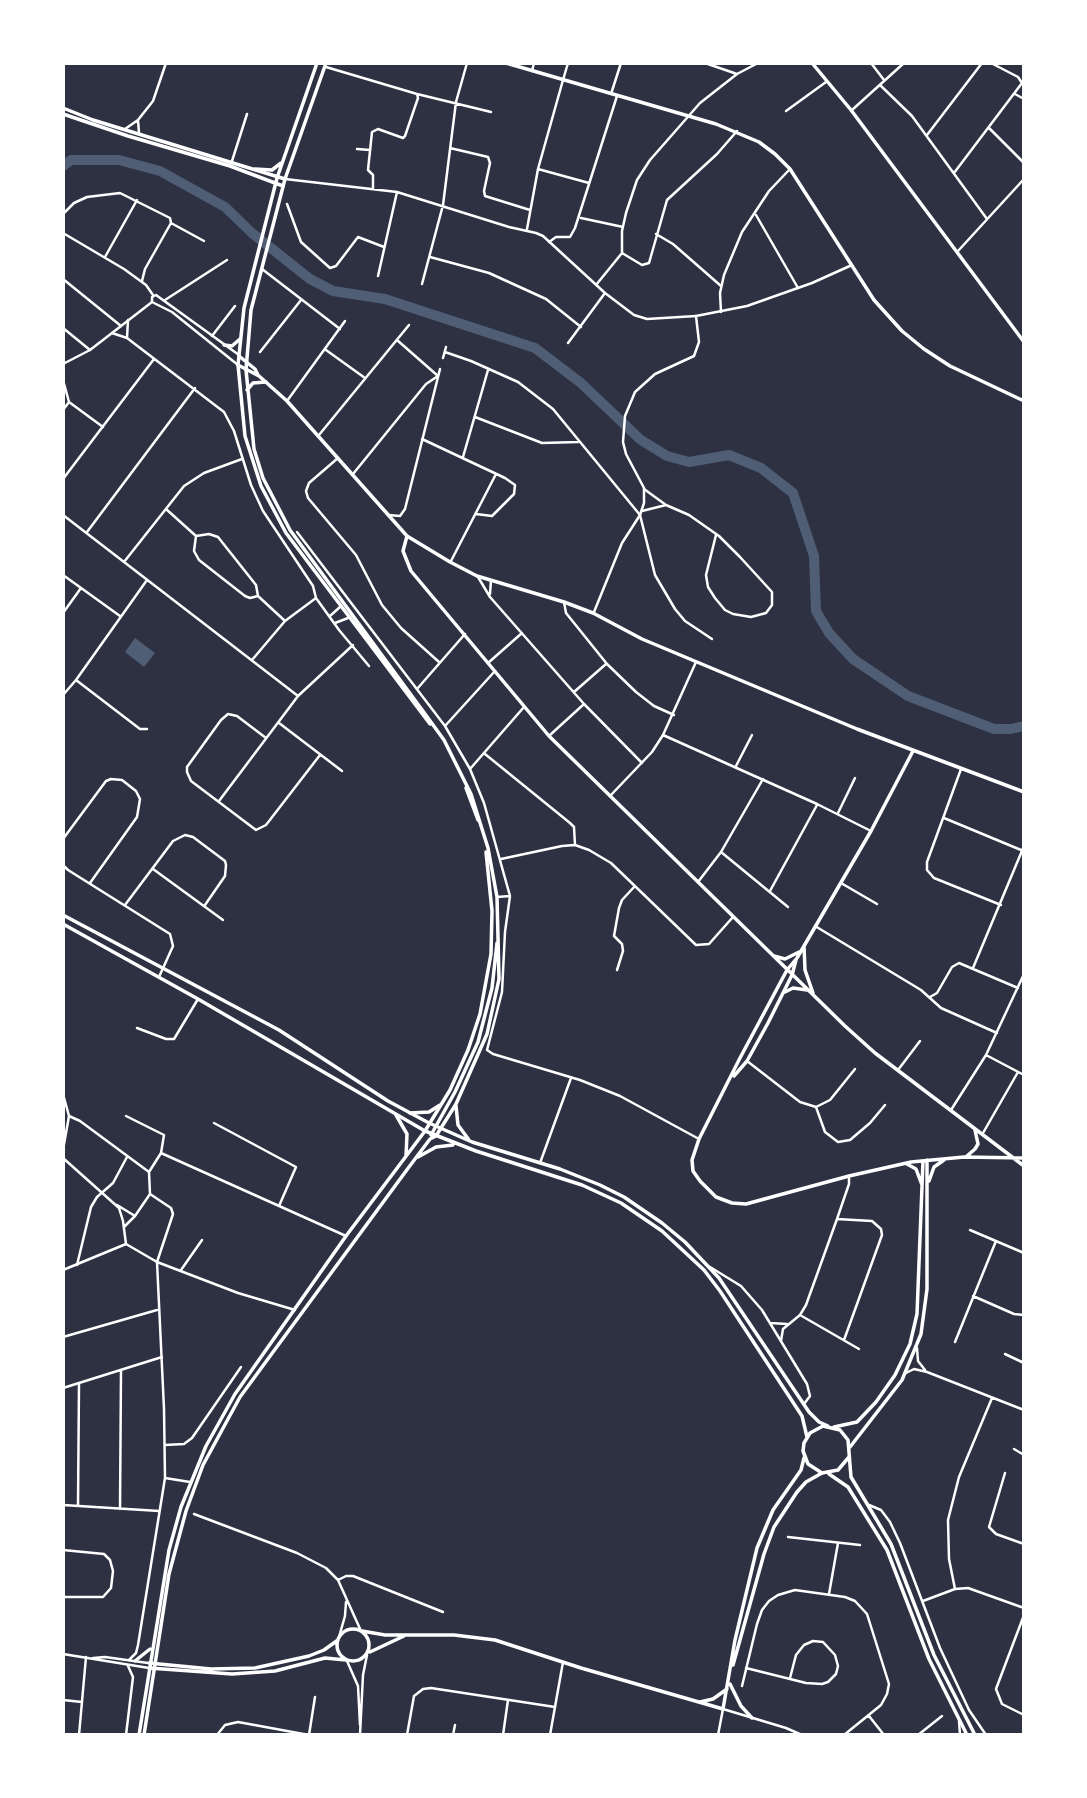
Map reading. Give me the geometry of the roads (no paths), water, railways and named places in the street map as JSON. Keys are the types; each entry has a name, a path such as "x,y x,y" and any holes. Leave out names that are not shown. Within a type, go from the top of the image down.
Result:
{"main road":[{"path":"139,1735 169,1550 190,1482 222,1415 346,1236 406,1158 442,1104 472,1040 488,979 491,954 492,911 486,849 468,792 442,741 286,533 261,486 245,436 238,365 244,308 277,178 317,63"},
{"path":"506,63 737,131 770,149 790,169 882,310 912,341 959,371 1024,401"},
{"path":"812,63 851,110 1024,342"},
{"path":"144,1735 169,1574 195,1485 212,1448 240,1397 456,1104 480,1054 492,1015 499,971 497,897 480,817 471,794 444,740 290,530 266,486 254,449 246,370 251,310 285,179 326,65"},
{"path":"63,108 285,179"},
{"path":"63,114 222,163 283,186"},
{"path":"255,169 276,169 284,158"},
{"path":"224,345 232,346 240,339"},
{"path":"239,355 319,435 407,536 450,562 477,576 593,613 642,639 859,730 1024,792"},
{"path":"238,365 259,376"},
{"path":"247,390 253,383 266,382"},
{"path":"407,536 404,551 411,571 549,736 815,998 875,1053 1024,1166"},
{"path":"732,1077 747,1061 784,993 800,951 871,831 913,750"},
{"path":"63,915 279,1030 429,1124 472,1142 583,1177 624,1197 662,1223 710,1267 726,1286 814,1418 828,1426"},
{"path":"63,924 198,999 432,1136 582,1185 621,1203 671,1239 704,1270 802,1416 807,1437"},
{"path":"438,1127 481,1032 492,988 498,930"},
{"path":"804,944 805,971 815,998"},
{"path":"771,955 785,959 800,951"},
{"path":"797,958 787,970 699,1139 692,1160 693,1171 699,1181 716,1197 746,1205 849,1176 925,1160 965,1157 1024,1158"},
{"path":"784,993 793,988 809,991"},
{"path":"410,1113 429,1112 442,1104"},
{"path":"456,1104 458,1125 472,1142"},
{"path":"396,1115 407,1134 406,1158"},
{"path":"965,1157 978,1144 974,1128"},
{"path":"413,1162 432,1149 459,1145"},
{"path":"155,1666 255,1668 324,1650 349,1630 406,1635 454,1634 508,1643 723,1709 735,1640 757,1548 773,1510 801,1470 807,1437 818,1427 851,1424 862,1417 888,1387 907,1352 917,1314 926,1189 934,1167 949,1158"},
{"path":"850,1447 895,1391 917,1348 927,1289 925,1160"},
{"path":"903,1164 916,1169 926,1189"},
{"path":"834,1427 845,1434 850,1447 851,1477 891,1544 934,1655 975,1735"},
{"path":"732,1668 738,1656 764,1554 774,1527 806,1482 824,1473 838,1470 849,1457"},
{"path":"804,1458 815,1470 848,1487 887,1550 929,1659 967,1735"},
{"path":"361,1631 369,1640 367,1654"},
{"path":"149,1665 218,1675 275,1671 326,1658 357,1662 384,1644 406,1635"},
{"path":"339,1638 338,1650 346,1660"},
{"path":"135,1661 152,1646"},
{"path":"729,1682 741,1706 752,1717"},
{"path":"698,1702 713,1699 727,1689"}],"street":[{"path":"125,130 138,120 157,92 166,63"},
{"path":"422,284 443,205 456,102 467,63"},
{"path":"531,71 534,63"},
{"path":"527,230 538,169 568,63"},
{"path":"611,94 621,63"},
{"path":"705,63 737,74"},
{"path":"596,285 622,253 622,228 637,180 650,160 686,116 737,74 758,63"},
{"path":"871,63 885,80"},
{"path":"851,110 904,63"},
{"path":"927,135 982,63"},
{"path":"954,173 1020,86 1021,80 991,63"},
{"path":"1004,69 1007,63"},
{"path":"326,65 417,94 491,112"},
{"path":"786,111 827,81"},
{"path":"880,85 912,116 987,219"},
{"path":"373,189 373,176 368,170 374,130 405,136 417,94"},
{"path":"1015,94 1024,99"},
{"path":"549,242 556,237 570,237 580,218 617,96"},
{"path":"232,161 247,114"},
{"path":"138,120 139,134"},
{"path":"989,128 1024,163"},
{"path":"622,253 640,264 646,265 650,261 663,209 669,197 704,168 737,131"},
{"path":"450,148 488,157 490,163 485,196 530,210"},
{"path":"357,149 370,150"},
{"path":"538,169 591,183"},
{"path":"721,312 721,286 739,238 769,191 790,169"},
{"path":"285,179 397,192 543,236 605,293 634,315 646,319 696,316 747,306 852,265"},
{"path":"956,253 1024,179"},
{"path":"378,276 397,192"},
{"path":"63,214 74,203 94,196 120,193 170,218 171,223 204,241"},
{"path":"105,257 137,200"},
{"path":"287,204 301,242 330,268 336,266 358,237 384,247"},
{"path":"755,214 798,288"},
{"path":"580,218 622,228"},
{"path":"142,281 145,269 171,223"},
{"path":"63,233 142,281 153,295 165,300 239,355"},
{"path":"656,234 673,244 721,286"},
{"path":"429,257 489,273 535,293 581,327"},
{"path":"165,300 227,260"},
{"path":"261,269 340,329"},
{"path":"63,279 121,326"},
{"path":"568,343 605,293"},
{"path":"63,364 90,350 152,302 153,295"},
{"path":"157,303 160,297"},
{"path":"260,352 300,300"},
{"path":"152,302 172,312 238,365"},
{"path":"212,336 235,306"},
{"path":"593,613 622,543 641,513 644,503 643,488 626,454 623,432 625,416 635,392 642,384 668,367 690,360 696,354 699,341 696,316"},
{"path":"127,338 128,320"},
{"path":"287,401 345,321"},
{"path":"319,435 409,325"},
{"path":"63,328 90,350"},
{"path":"112,333 127,338 195,388 229,419 263,511 313,586 316,598 369,666"},
{"path":"397,340 438,376"},
{"path":"443,358 446,347"},
{"path":"326,350 365,378"},
{"path":"445,352 518,382 541,398 641,513 648,553 660,585 685,621 712,639"},
{"path":"63,479 154,359"},
{"path":"463,457 488,368"},
{"path":"388,515 400,516 403,513 440,369"},
{"path":"353,474 426,384 438,376"},
{"path":"63,380 69,402 103,427"},
{"path":"87,532 195,388"},
{"path":"63,410 69,402"},
{"path":"475,416 542,443 578,442"},
{"path":"421,438 512,482 516,488 514,494 492,516 476,514"},
{"path":"338,457 309,484 306,491 308,498 356,555 382,605 401,628 439,662"},
{"path":"124,562 176,495 193,480 204,473 242,459"},
{"path":"450,562 496,474"},
{"path":"643,488 666,505 689,515 716,535 740,557 772,592 772,606 766,613 742,617 725,610 715,598 706,580 706,571 716,535"},
{"path":"641,513 666,505"},
{"path":"166,509 195,536"},
{"path":"63,515 298,696"},
{"path":"297,532 445,726 470,769 489,821 510,896 502,992 487,1050 620,1096 699,1139"},
{"path":"195,536 209,534 218,537 256,585 258,596 285,621"},
{"path":"195,536 194,551 200,560 245,596 258,596"},
{"path":"63,575 120,616"},
{"path":"477,576 490,597 584,704 642,763"},
{"path":"63,695 147,580"},
{"path":"490,597 491,580"},
{"path":"63,613 81,588"},
{"path":"252,660 285,621 316,598"},
{"path":"564,602 566,613 607,664 654,706 674,715"},
{"path":"330,617 341,604"},
{"path":"335,624 345,618 351,618"},
{"path":"488,663 522,633"},
{"path":"417,689 465,634"},
{"path":"219,801 298,696 353,645"},
{"path":"610,796 642,763 663,735 696,662"},
{"path":"574,692 607,664"},
{"path":"445,726 495,671"},
{"path":"76,680 140,729 147,729"},
{"path":"549,736 584,704"},
{"path":"470,769 524,707"},
{"path":"266,738 237,716 228,714 220,720 187,767 188,777 249,825 260,830 320,754"},
{"path":"279,723 342,771"},
{"path":"663,735 838,813 871,831"},
{"path":"736,766 752,735"},
{"path":"485,754 574,827 575,845"},
{"path":"961,769 927,862 928,874 1001,905"},
{"path":"838,813 855,778"},
{"path":"698,882 721,852 763,779"},
{"path":"63,839 106,781 122,780 136,791 140,799 136,817 90,883"},
{"path":"770,891 817,804"},
{"path":"944,818 1023,848 973,968"},
{"path":"125,905 173,841 185,835 193,836 226,865 225,876 205,905"},
{"path":"500,859 575,845 600,855 696,945 709,944 733,917"},
{"path":"721,852 788,907"},
{"path":"63,865 170,934 173,946 159,977"},
{"path":"153,869 223,920"},
{"path":"841,883 877,904"},
{"path":"617,970 623,951 622,944 614,936 619,908 622,900 635,886"},
{"path":"497,897 510,896"},
{"path":"815,926 922,990 941,1008 997,1033"},
{"path":"930,998 937,993 954,965 959,963 1018,988"},
{"path":"951,1110 986,1055 1024,975"},
{"path":"137,1028 166,1039 174,1039 198,999"},
{"path":"898,1070 920,1041"},
{"path":"986,1055 1024,1075"},
{"path":"747,1061 800,1102 816,1107 835,1095 855,1069"},
{"path":"982,1134 1018,1072"},
{"path":"540,1163 571,1078"},
{"path":"63,1094 69,1116 63,1150"},
{"path":"816,1107 825,1132 831,1139 841,1142 850,1140 862,1130 884,1105"},
{"path":"69,1116 80,1121 149,1172"},
{"path":"124,1227 150,1194 149,1172 161,1153 164,1135 126,1116"},
{"path":"214,1123 296,1167 279,1206"},
{"path":"161,1153 346,1236"},
{"path":"77,1265 91,1207 121,1172 127,1157"},
{"path":"63,1158 115,1204 120,1212 126,1244"},
{"path":"781,1341 782,1332 800,1315 806,1305 849,1184 849,1176"},
{"path":"129,1660 136,1653 138,1645 164,1478 157,1262 173,1214 171,1208 150,1194"},
{"path":"115,1204 135,1216"},
{"path":"837,1219 865,1219 876,1224 882,1235 844,1340"},
{"path":"971,1230 1024,1253"},
{"path":"181,1269 202,1240"},
{"path":"955,1342 996,1241"},
{"path":"63,1270 126,1244"},
{"path":"126,1244 157,1262 238,1293 295,1310"},
{"path":"710,1267 747,1292 770,1323 809,1389 809,1398 804,1404"},
{"path":"973,1296 1014,1314 1024,1315"},
{"path":"63,1337 159,1309"},
{"path":"800,1315 859,1349"},
{"path":"770,1323 789,1324"},
{"path":"917,1348 918,1361 927,1372"},
{"path":"1005,1354 1024,1363"},
{"path":"63,1388 162,1357"},
{"path":"165,1445 184,1444 192,1438 242,1367"},
{"path":"906,1373 914,1369 927,1372 1024,1410"},
{"path":"120,1509 121,1371"},
{"path":"78,1506 79,1384"},
{"path":"955,1589 949,1559 948,1520 959,1477 992,1398"},
{"path":"1014,1448 1024,1455"},
{"path":"1005,1473 989,1527 996,1534 1024,1544"},
{"path":"164,1478 190,1482"},
{"path":"63,1505 159,1511"},
{"path":"869,1505 881,1510 890,1521 956,1684 986,1735"},
{"path":"194,1514 311,1559 330,1571 338,1580 361,1631"},
{"path":"788,1536 860,1545"},
{"path":"829,1594 838,1543"},
{"path":"63,1550 104,1554 110,1560 113,1571 111,1588 103,1597 63,1597"},
{"path":"338,1580 353,1576 443,1612"},
{"path":"923,1601 955,1589 980,1591 1024,1608"},
{"path":"742,1686 757,1624 762,1609 769,1601 795,1590 829,1594 855,1601 867,1614 889,1684 886,1698 869,1716 844,1735"},
{"path":"339,1638 345,1616 345,1599"},
{"path":"1024,1615 996,1689 1002,1704 1024,1715"},
{"path":"746,1668 814,1684 828,1682 834,1678 837,1670 835,1655 823,1642 813,1641 804,1645 796,1654 790,1678"},
{"path":"63,1654 128,1666 149,1665"},
{"path":"360,1734 363,1675 367,1654"},
{"path":"79,1735 86,1657"},
{"path":"93,1658 105,1657 149,1665"},
{"path":"346,1660 358,1686 360,1734"},
{"path":"550,1735 563,1662"},
{"path":"126,1735 133,1677 128,1666"},
{"path":"407,1735 414,1696 423,1689 555,1707"},
{"path":"217,1735 225,1725 238,1722 309,1735 315,1697"},
{"path":"63,1700 82,1702"},
{"path":"503,1735 508,1700"},
{"path":"718,1735 723,1709 802,1735"},
{"path":"869,1716 884,1735"},
{"path":"918,1735 942,1716"},
{"path":"958,1718 960,1735"},
{"path":"453,1735 455,1725"},
{"path":"785,1735 786,1728"}],"water":[{"path":"135,638 155,653 144,667 125,652"}],"waterway":[{"path":"63,166 71,160 119,160 160,171 225,207 252,233 310,279 333,291 385,299 535,348 581,383 641,440 667,456 689,462 729,455 761,468 793,493 814,556 816,611 829,633 853,659 908,696 994,729 1024,726"}]}
